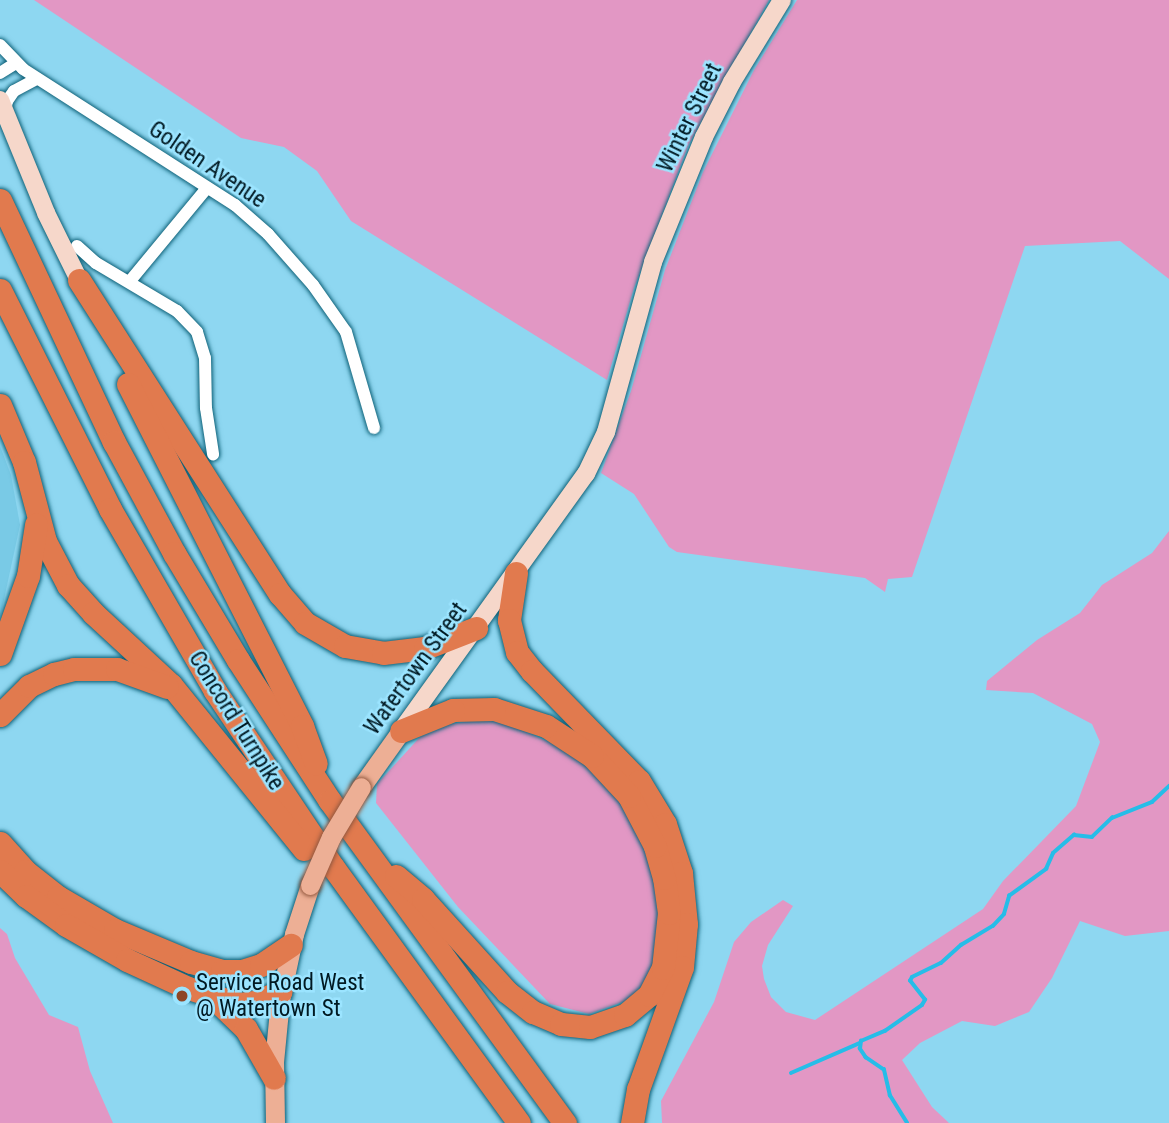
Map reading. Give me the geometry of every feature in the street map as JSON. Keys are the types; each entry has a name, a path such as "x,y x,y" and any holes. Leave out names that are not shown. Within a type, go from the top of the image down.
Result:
{"highway":[{"name":"Concord Turnpike","path":"0,200 77,368 161,529 249,678 330,801"},
{"path":"79,279 280,594 305,623 338,644 383,653 425,648 476,628"},
{"path":"79,279 93,314 302,726 330,801 565,1123"},
{"name":"Concord Turnpike","path":"0,290 90,472 183,638 278,788 519,1123"},
{"path":"0,405 24,462 37,518 48,549 73,591 176,690 315,863 367,914"},
{"path":"0,654 27,576 37,518"},
{"path":"516,573 509,620 517,652 532,671 639,781 665,824 681,873 686,918 683,962 672,1000 638,1089 632,1123"},
{"path":"0,715 29,687 48,676 74,669 123,670 176,690"},
{"path":"363,846 423,899 507,992 547,1019 579,1026 611,1022 642,1002 661,973 667,952 669,912 658,853 634,804 599,762 570,739 546,726 494,709 453,710 401,731"},
{"path":"0,843 31,877 66,902 135,939 201,965 227,971 247,970 291,945"},
{"path":"0,871 35,903 89,939 135,964 212,997 246,1004 281,991"},
{"path":"212,997 246,1029 274,1078"}],"main road":[{"name":"Winter Street","path":"653,262 704,137 732,82 782,0"},
{"path":"2,107 46,213 79,279"},
{"name":"Watertown Street","path":"275,1123 274,1078 281,991 291,945 310,886 331,837 361,787 574,494 598,449 615,402 653,262"}],"street":[{"name":"Golden Avenue","path":"0,45 16,64 37,79 207,188 261,227 313,285 342,324 352,346 374,428"},
{"path":"0,72 16,64"},
{"path":"2,107 11,94 37,79"},
{"path":"130,281 207,188"},
{"path":"78,246 96,263 155,296 187,318 202,342 206,366 206,408 213,454"}],"shaded area":[{"path":"34,0 769,0 688,146 634,288 607,380 351,221 317,171 284,147 241,138"},
{"path":"797,0 1169,0 1169,279 1120,241 1025,246 912,577 888,579 885,592 865,578 677,552 669,547 634,494 601,473 631,391 665,270 703,172 754,70"},
{"path":"0,446 11,475 20,525 0,618"},
{"path":"1169,531 1169,931 1125,936 1080,921 1052,978 1029,1012 995,1026 962,1021 920,1043 902,1060 932,1107 949,1123 662,1123 661,1101 714,1002 734,942 751,922 783,900 793,906 768,945 762,966 764,979 771,997 786,1012 815,1020 983,909 1003,881 1076,806 1100,742 1092,724 1033,693 986,690 987,681 1037,640 1080,613 1102,585 1152,553"},
{"path":"477,720 504,722 580,756 615,788 656,870 660,913 656,957 646,981 628,1000 589,1014 550,1004 458,907 376,803 377,784 420,737 451,724"},
{"path":"0,928 7,934 15,958 49,1015 78,1027 90,1071 113,1123 0,1123"}],"waterway":[{"path":"907,1123 890,1096 884,1070 866,1058 860,1049 861,1041 885,1031 922,1005 925,1000 910,981 912,977 941,963 961,945 993,926 1004,914 1009,896 1046,869 1053,853 1074,835 1092,837 1112,818 1152,802 1169,786"},
{"path":"791,1073 860,1043"}],"place":[{"name":"Service Road West @ Watertown St","path":"182,996"}]}
